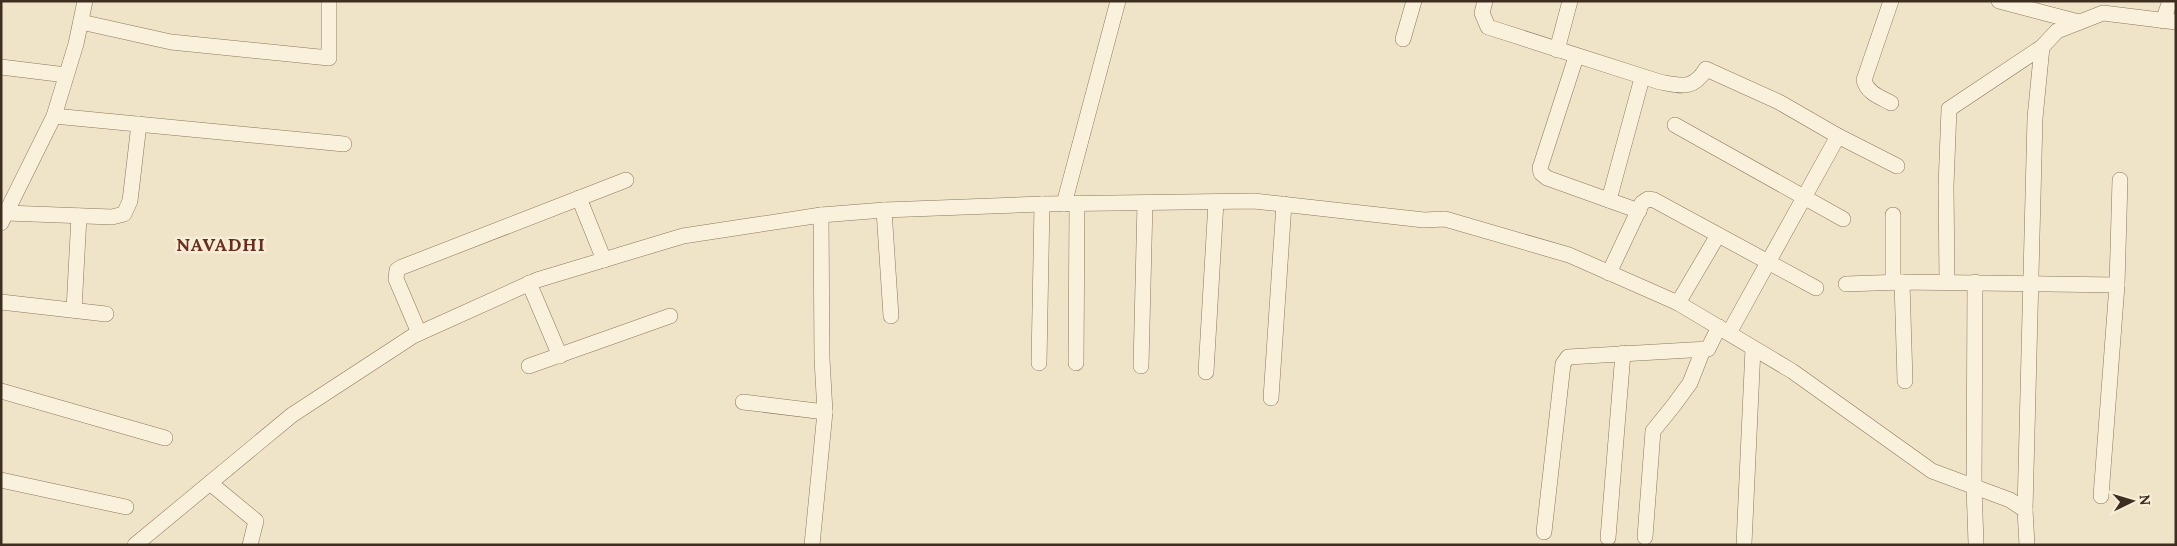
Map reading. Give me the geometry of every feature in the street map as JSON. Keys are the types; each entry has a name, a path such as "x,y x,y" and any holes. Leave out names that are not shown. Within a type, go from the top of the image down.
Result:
{"street":[{"path":"85,1 81,22 54,116 4,218 118,216 124,214 128,209 139,124"},
{"path":"81,22 171,42 329,58 329,1"},
{"path":"1076,363 1070,204 1118,1"},
{"path":"1403,39 1414,1"},
{"path":"1485,1 1482,13 1488,27 1642,78 1683,86 1692,84 1700,79 1706,69 1779,102 1838,136 1897,166"},
{"path":"1557,50 1570,1"},
{"path":"1891,1 1864,80 1871,92 1891,103"},
{"path":"1999,1 2079,22"},
{"path":"1947,281 1946,186 1949,110 2042,47 2057,31 2103,13 2169,21 2170,1"},
{"path":"2027,545 2026,510 2035,118 2042,47"},
{"path":"1576,57 1540,168 1541,173 1547,178 1639,210"},
{"path":"1,67 66,75"},
{"path":"1609,200 1642,78"},
{"path":"54,116 344,144"},
{"path":"1675,125 1842,219"},
{"path":"1544,532 1563,364 1568,357 1576,355 1703,350 1712,346 1768,262 1838,136"},
{"path":"419,333 396,279 397,270 626,180"},
{"path":"2101,496 2117,285 2120,180"},
{"path":"580,198 604,260"},
{"path":"1609,272 1642,203 1648,199 1654,200 1816,288"},
{"path":"134,545 292,415 419,333 529,283 683,236 821,215 884,210 1042,204 1254,201 1424,220 1444,219 1569,255 1678,303 1724,330 1792,371 1932,471 2010,500 2026,510"},
{"path":"1206,372 1216,202"},
{"path":"1141,366 1145,203"},
{"path":"1039,363 1042,204"},
{"path":"1272,398 1284,204"},
{"path":"884,210 891,316"},
{"path":"812,545 825,412 822,359 821,215"},
{"path":"1893,215 1905,381"},
{"path":"74,310 80,216"},
{"path":"1678,303 1718,235"},
{"path":"1846,284 1947,281 2117,285"},
{"path":"1975,282 1974,487 1976,543"},
{"path":"529,283 560,356"},
{"path":"1,302 106,314"},
{"path":"529,366 670,316"},
{"path":"1744,544 1753,348"},
{"path":"1645,537 1653,431 1690,382 1703,350"},
{"path":"1608,538 1623,354"},
{"path":"1,390 165,438"},
{"path":"743,402 825,412"},
{"path":"1,480 126,507"},
{"path":"210,483 256,521 250,545"}],"district":[{"name":"NAVADHI","path":"221,245"}]}
